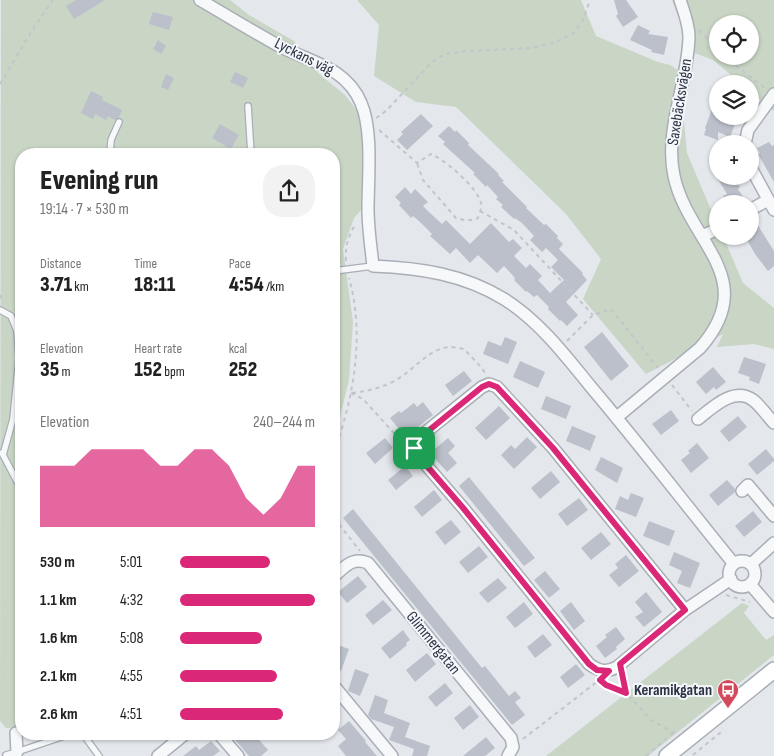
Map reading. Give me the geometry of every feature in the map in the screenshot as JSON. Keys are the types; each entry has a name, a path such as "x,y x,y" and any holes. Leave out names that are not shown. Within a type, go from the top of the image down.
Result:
{"main road":[{"path":"668,756 690,751 774,670"}],"street":[{"name":"Lyckans väg","path":"200,0 281,47 336,72 354,89 361,104 368,142 368,211 373,266"},
{"name":"Saxebäcksvägen","path":"616,417 700,348 710,336 724,308 721,274 680,195 672,161 674,129 689,35 686,17 680,0"},
{"path":"747,135 748,130 774,94"},
{"path":"759,183 771,205"},
{"path":"702,236 709,233"},
{"path":"373,266 402,267 445,274 486,289 505,299 541,328 616,417 734,564"},
{"path":"685,610 553,448 497,387 489,384 482,387 422,436 415,444 414,451 464,509 589,664 597,670 609,671 620,664 685,610 731,579"},
{"path":"698,419 724,400 734,396 744,396 752,400 774,423"},
{"path":"742,491 748,485 774,516"},
{"path":"751,564 774,542"},
{"path":"340,571 353,561 360,560"},
{"name":"Glimmergatan","path":"360,560 368,563 375,571 511,738 511,751"},
{"path":"742,561 751,564 755,573 753,581 750,584 739,586 731,579 730,570 734,564 742,561"},
{"path":"750,584 774,612"},
{"path":"340,693 392,756"},
{"path":"11,753 15,737"},
{"path":"158,756 178,740"},
{"path":"224,740 238,756"}],"lane":[{"path":"248,106 251,148"},
{"path":"110,148 111,140 119,122"},
{"path":"340,271 373,266"},
{"path":"0,310 11,316 15,325"},
{"path":"15,399 13,419 1,453 15,478"},
{"path":"11,753 51,740"},
{"path":"87,740 99,756"}],"path":[{"path":"0,84 36,24 53,0"},
{"path":"366,125 386,111 432,62 445,54 532,48 556,42 575,32 590,0"},
{"path":"735,65 774,94"},
{"path":"366,125 376,128 417,163 423,180 456,218 464,220 478,218 482,204 476,192 440,157 431,154 417,163"},
{"path":"340,435 352,393 357,322 347,270 346,247 350,233 360,217 368,211"},
{"path":"480,211 514,230 593,315"},
{"path":"559,349 593,315 611,310 698,419"},
{"path":"352,393 370,391 390,384 419,364 425,357 448,347 464,349 482,368 492,386"},
{"path":"352,393 364,399 407,447 414,448"},
{"path":"340,526 362,553 360,560"},
{"path":"714,590 718,595 723,594 749,601 753,604"},
{"path":"620,664 626,693"},
{"path":"511,751 609,671"},
{"path":"600,680 606,685 626,693 651,720 673,732 690,751 721,732 722,727"}],"green space":[{"path":"1,0 230,0 249,15 294,41 318,73 345,95 360,114 365,152 362,209 354,218 343,249 353,322 349,380 340,417 340,148 15,148 15,728 6,728 0,721"},
{"path":"357,0 581,0 596,36 658,62 670,65 679,71 687,153 709,205 709,245 727,245 743,283 774,308 774,349 754,344 717,347 723,334 646,374 583,299 601,259 566,214 456,107 416,102 374,76 379,25"},
{"path":"672,0 774,0 774,111 759,98 759,75 731,75 719,65 759,65 759,15 709,15 709,58 692,52"},
{"path":"742,603 749,606 744,613 766,640 774,635 774,655 648,756 546,756"}],"building":[{"path":"76,0 105,0 74,19 66,6"},
{"path":"614,0 626,0 638,17 623,27 616,16 618,14"},
{"path":"153,12 173,17 169,30 149,24"},
{"path":"638,25 650,31 648,34 668,37 664,55 651,52 652,50 630,40"},
{"path":"158,40 166,46 161,54 153,49"},
{"path":"235,72 248,78 243,88 230,82"},
{"path":"166,74 174,78 168,90 161,87"},
{"path":"91,91 103,97 102,100 122,110 119,117 115,120 108,116 106,120 95,114 93,119 81,113"},
{"path":"421,114 433,126 407,150 397,140 403,134 401,132"},
{"path":"709,117 709,125 735,125 731,135 718,132 718,135 709,135 709,137 704,135"},
{"path":"220,124 239,135 232,148 212,138"},
{"path":"449,126 455,132 456,130 469,143 468,145 499,174 504,181 502,182 526,208 558,236 557,238 563,244 559,249 583,273 587,280 566,302 578,315 567,326 548,309 549,307 537,295 534,297 526,292 504,266 497,273 478,255 470,263 456,248 450,254 430,236 432,234 420,222 413,216 411,218 399,205 401,203 395,197 405,187 411,194 415,189 428,202 423,206 442,224 446,220 470,244 491,223 509,242 513,239 522,248 514,256 526,268 530,264 542,276 538,280 550,293 564,280 551,267 558,260 546,248 542,252 530,240 534,236 522,223 514,219 501,207 503,205 496,199 498,197 487,185 486,187 473,174 475,173 443,144 445,142 438,136"},
{"path":"769,142 772,146 774,145 774,182 759,156 759,147"},
{"path":"722,185 739,185 740,187 738,189 742,195 725,195 727,194"},
{"path":"759,227 774,251 774,266 768,271 750,245 759,245"},
{"path":"602,332 629,366 611,381 584,347"},
{"path":"505,337 517,342 508,364 483,354 488,341 501,346"},
{"path":"744,357 766,364 759,384 749,380 750,377 738,373"},
{"path":"520,361 545,372 538,388 513,377"},
{"path":"713,367 726,382 716,390 714,387 706,394 696,382"},
{"path":"464,371 472,381 453,396 445,385"},
{"path":"546,396 571,406 566,419 541,409"},
{"path":"423,402 433,415 413,431 410,427 403,434 390,418 399,411 401,413 414,403 417,407"},
{"path":"499,406 510,418 486,440 475,428"},
{"path":"671,410 679,421 661,435 652,424"},
{"path":"738,416 747,427 729,442 720,431"},
{"path":"572,426 596,436 590,451 566,441"},
{"path":"527,437 537,447 514,469 501,455 511,445 515,449"},
{"path":"385,438 393,448 375,464 366,453"},
{"path":"448,438 455,446 448,453 457,463 447,472 430,453"},
{"path":"697,443 709,458 691,473 681,460 690,453 688,451"},
{"path":"766,449 774,461 757,475 748,464"},
{"path":"601,457 623,468 617,483 595,470"},
{"path":"405,466 413,476 396,490 388,480"},
{"path":"551,471 560,482 540,499 531,488"},
{"path":"469,477 535,558 524,566 459,486"},
{"path":"727,480 735,489 735,492 718,506 709,495"},
{"path":"434,490 442,500 422,517 414,507"},
{"path":"631,493 644,498 636,517 615,509 620,496 628,500"},
{"path":"579,498 588,510 567,526 558,514"},
{"path":"353,509 482,668 485,666 509,696 515,691 521,698 515,702 525,715 512,725 343,518"},
{"path":"753,511 762,522 744,537 735,526"},
{"path":"451,520 461,532 445,545 435,532"},
{"path":"649,521 675,531 669,546 643,536"},
{"path":"601,532 611,544 591,560 581,548"},
{"path":"479,546 488,557 468,573 459,562"},
{"path":"674,552 700,563 690,588 677,583 682,571 669,565"},
{"path":"626,555 639,571 619,587 609,575 618,568 615,564"},
{"path":"545,571 560,589 549,598 534,580"},
{"path":"358,576 367,587 347,603 340,594 340,590"},
{"path":"498,578 507,588 488,603 479,593"},
{"path":"646,592 662,612 644,627 635,617 643,612 635,602"},
{"path":"383,600 392,610 373,625 365,615"},
{"path":"524,602 533,614 515,628 506,617"},
{"path":"571,602 585,621 574,630 560,611"},
{"path":"616,627 625,639 616,647 617,649 605,658 596,646 607,637 605,635"},
{"path":"403,630 410,640 406,643 407,645 390,659 381,648"},
{"path":"543,634 552,645 535,658 527,647"},
{"path":"340,646 349,649 340,671"},
{"path":"427,653 436,664 415,682 406,670"},
{"path":"576,664 585,675 568,688 560,677"},
{"path":"355,669 369,674 360,696 348,691"},
{"path":"445,683 453,693 436,707 428,697"},
{"path":"375,695 388,700 384,713 410,723 405,737 430,746 427,756 412,756 414,749 389,740 394,727 371,719 368,715"},
{"path":"470,705 479,717 463,730 454,718"},
{"path":"349,721 377,756 346,756 338,746 346,739 340,732 340,728"},
{"path":"486,737 495,748 485,756 463,756"},
{"path":"235,740 259,740 268,750 261,756 249,756"},
{"path":"211,741 220,751 213,756 183,756 196,746 199,750"}],"place":[{"name":"Keramikgatan","path":"728,709"}],"route":[{"path":"489,384 497,387 553,448 685,610 620,664 626,693 606,685 600,680 609,671 597,670 589,664 464,509 414,451 414,448 422,436 482,387 489,384"}]}
